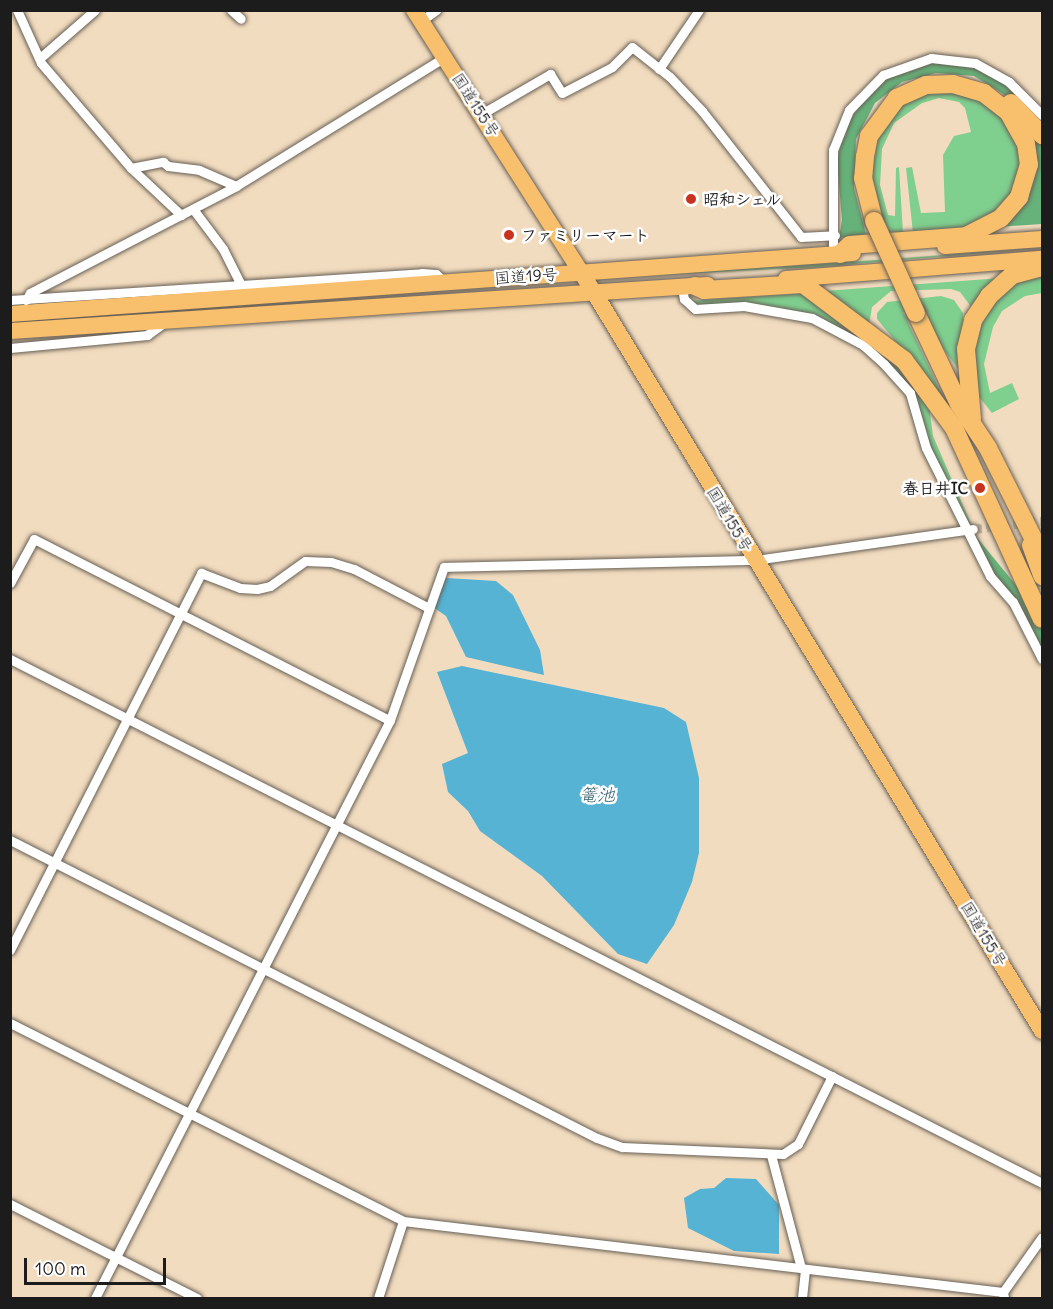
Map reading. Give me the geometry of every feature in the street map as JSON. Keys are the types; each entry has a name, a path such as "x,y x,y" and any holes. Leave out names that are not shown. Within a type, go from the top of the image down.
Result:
{"highway":[{"name":"国道155号","path":"417,16 483,113 579,273 595,294 1042,1030"},
{"path":"954,428 949,399 870,222 856,178 861,134 883,101 910,83 956,76 987,86 1018,108 1042,135"},
{"path":"836,254 850,245 966,236 1000,218 1019,197 1029,165 1026,144 1008,112 984,93 953,84 926,86 897,98 878,121 867,147 863,177 870,222"},
{"name":"国道19号","path":"10,314 1042,239"},
{"name":"国道19号","path":"10,331 595,294 1042,259"},
{"path":"972,419 966,349 973,320 988,296 1012,275 1042,267"},
{"path":"689,286 705,290 803,284 815,290 904,360 954,428 1042,619"},
{"path":"912,313 959,404 972,419 1042,556"},
{"path":"1026,526 1042,576"},
{"path":"1018,564 1042,597"}],"street":[{"path":"17,10 40,58 131,168 181,215"},
{"path":"40,58 95,10"},
{"path":"231,10 241,19"},
{"path":"417,16 436,10"},
{"path":"659,69 699,10"},
{"path":"483,113 550,74 561,93 612,67 632,47 659,69 702,111 801,237 835,235"},
{"path":"26,300 30,293 236,186 445,57"},
{"path":"836,254 830,169 833,150 849,110 883,75 931,58 975,63 1009,82 1042,115"},
{"path":"131,168 163,162 168,166 199,170 236,186"},
{"path":"193,209 223,249 241,285"},
{"path":"10,300 422,273 436,274 445,282"},
{"path":"689,286 684,299 695,309 766,308 812,318 863,345 910,393 926,448 970,530 990,576 1013,602 1042,659"},
{"path":"10,348 147,335 164,322"},
{"path":"95,1299 390,720 444,567 755,560 970,530"},
{"path":"10,583 33,539 390,720"},
{"path":"10,950 201,573 240,588 257,589 270,586 305,561 354,569 429,608"},
{"path":"10,659 1042,1183"},
{"path":"10,840 597,1138 622,1147 783,1154 798,1144 832,1076"},
{"path":"10,1023 404,1221 1003,1295 1042,1237"},
{"path":"771,1155 803,1269 802,1299"},
{"path":"10,1204 197,1299"},
{"path":"378,1299 404,1221"}],"green space":[{"path":"933,63 979,69 1002,83 1042,118 1042,127 1025,107 974,76 936,73 902,82 875,103 856,139 854,188 866,234 839,238 842,220 837,161 845,128 867,95 885,80"},
{"path":"948,88 994,104 1018,140 1022,167 1013,196 973,229 913,233 906,168 912,167 921,213 945,212 943,155 954,136 971,132 965,108 959,102 939,98 922,103 894,123 882,149 880,185 888,215 895,216 896,168 899,167 903,233 884,231 874,206 870,147 904,100"},
{"path":"1027,135 1042,142 1042,224 995,227 1014,213"},
{"path":"1042,248 818,267 616,277 819,264"},
{"path":"1042,276 1042,293 1025,296 1002,311 993,327 984,364 990,393 1012,383 1019,399 992,413 976,393 973,349 984,310 1016,281"},
{"path":"1002,278 972,308 960,292 951,289 891,291 872,307 869,325 824,291"},
{"path":"808,293 887,352 929,406 933,436 971,524 964,519 928,441 916,399 865,343 813,315 693,305 689,301"},
{"path":"941,296 954,300 963,313 963,375 928,329 919,310 903,312 945,401 877,319 877,313 887,302"},
{"path":"975,535 1028,600 1042,630 1042,652 992,573"}],"water":[{"path":"446,578 496,581 513,595 540,650 544,675 466,657 446,616 433,607"},
{"name":"篭池","path":"462,666 664,708 686,722 699,778 699,853 692,882 674,925 647,964 618,954 542,876 480,831 468,811 448,792 442,764 468,753 437,672"},
{"path":"726,1178 756,1179 779,1205 779,1254 734,1251 688,1228 684,1198 700,1189 714,1188"}],"tunnel":[{"path":"973,529 1042,521"}],"place":[{"name":"昭和シェル","path":"691,199"},
{"name":"ファミリーマート","path":"509,235"},
{"name":"春日井IC","path":"980,488"}]}
